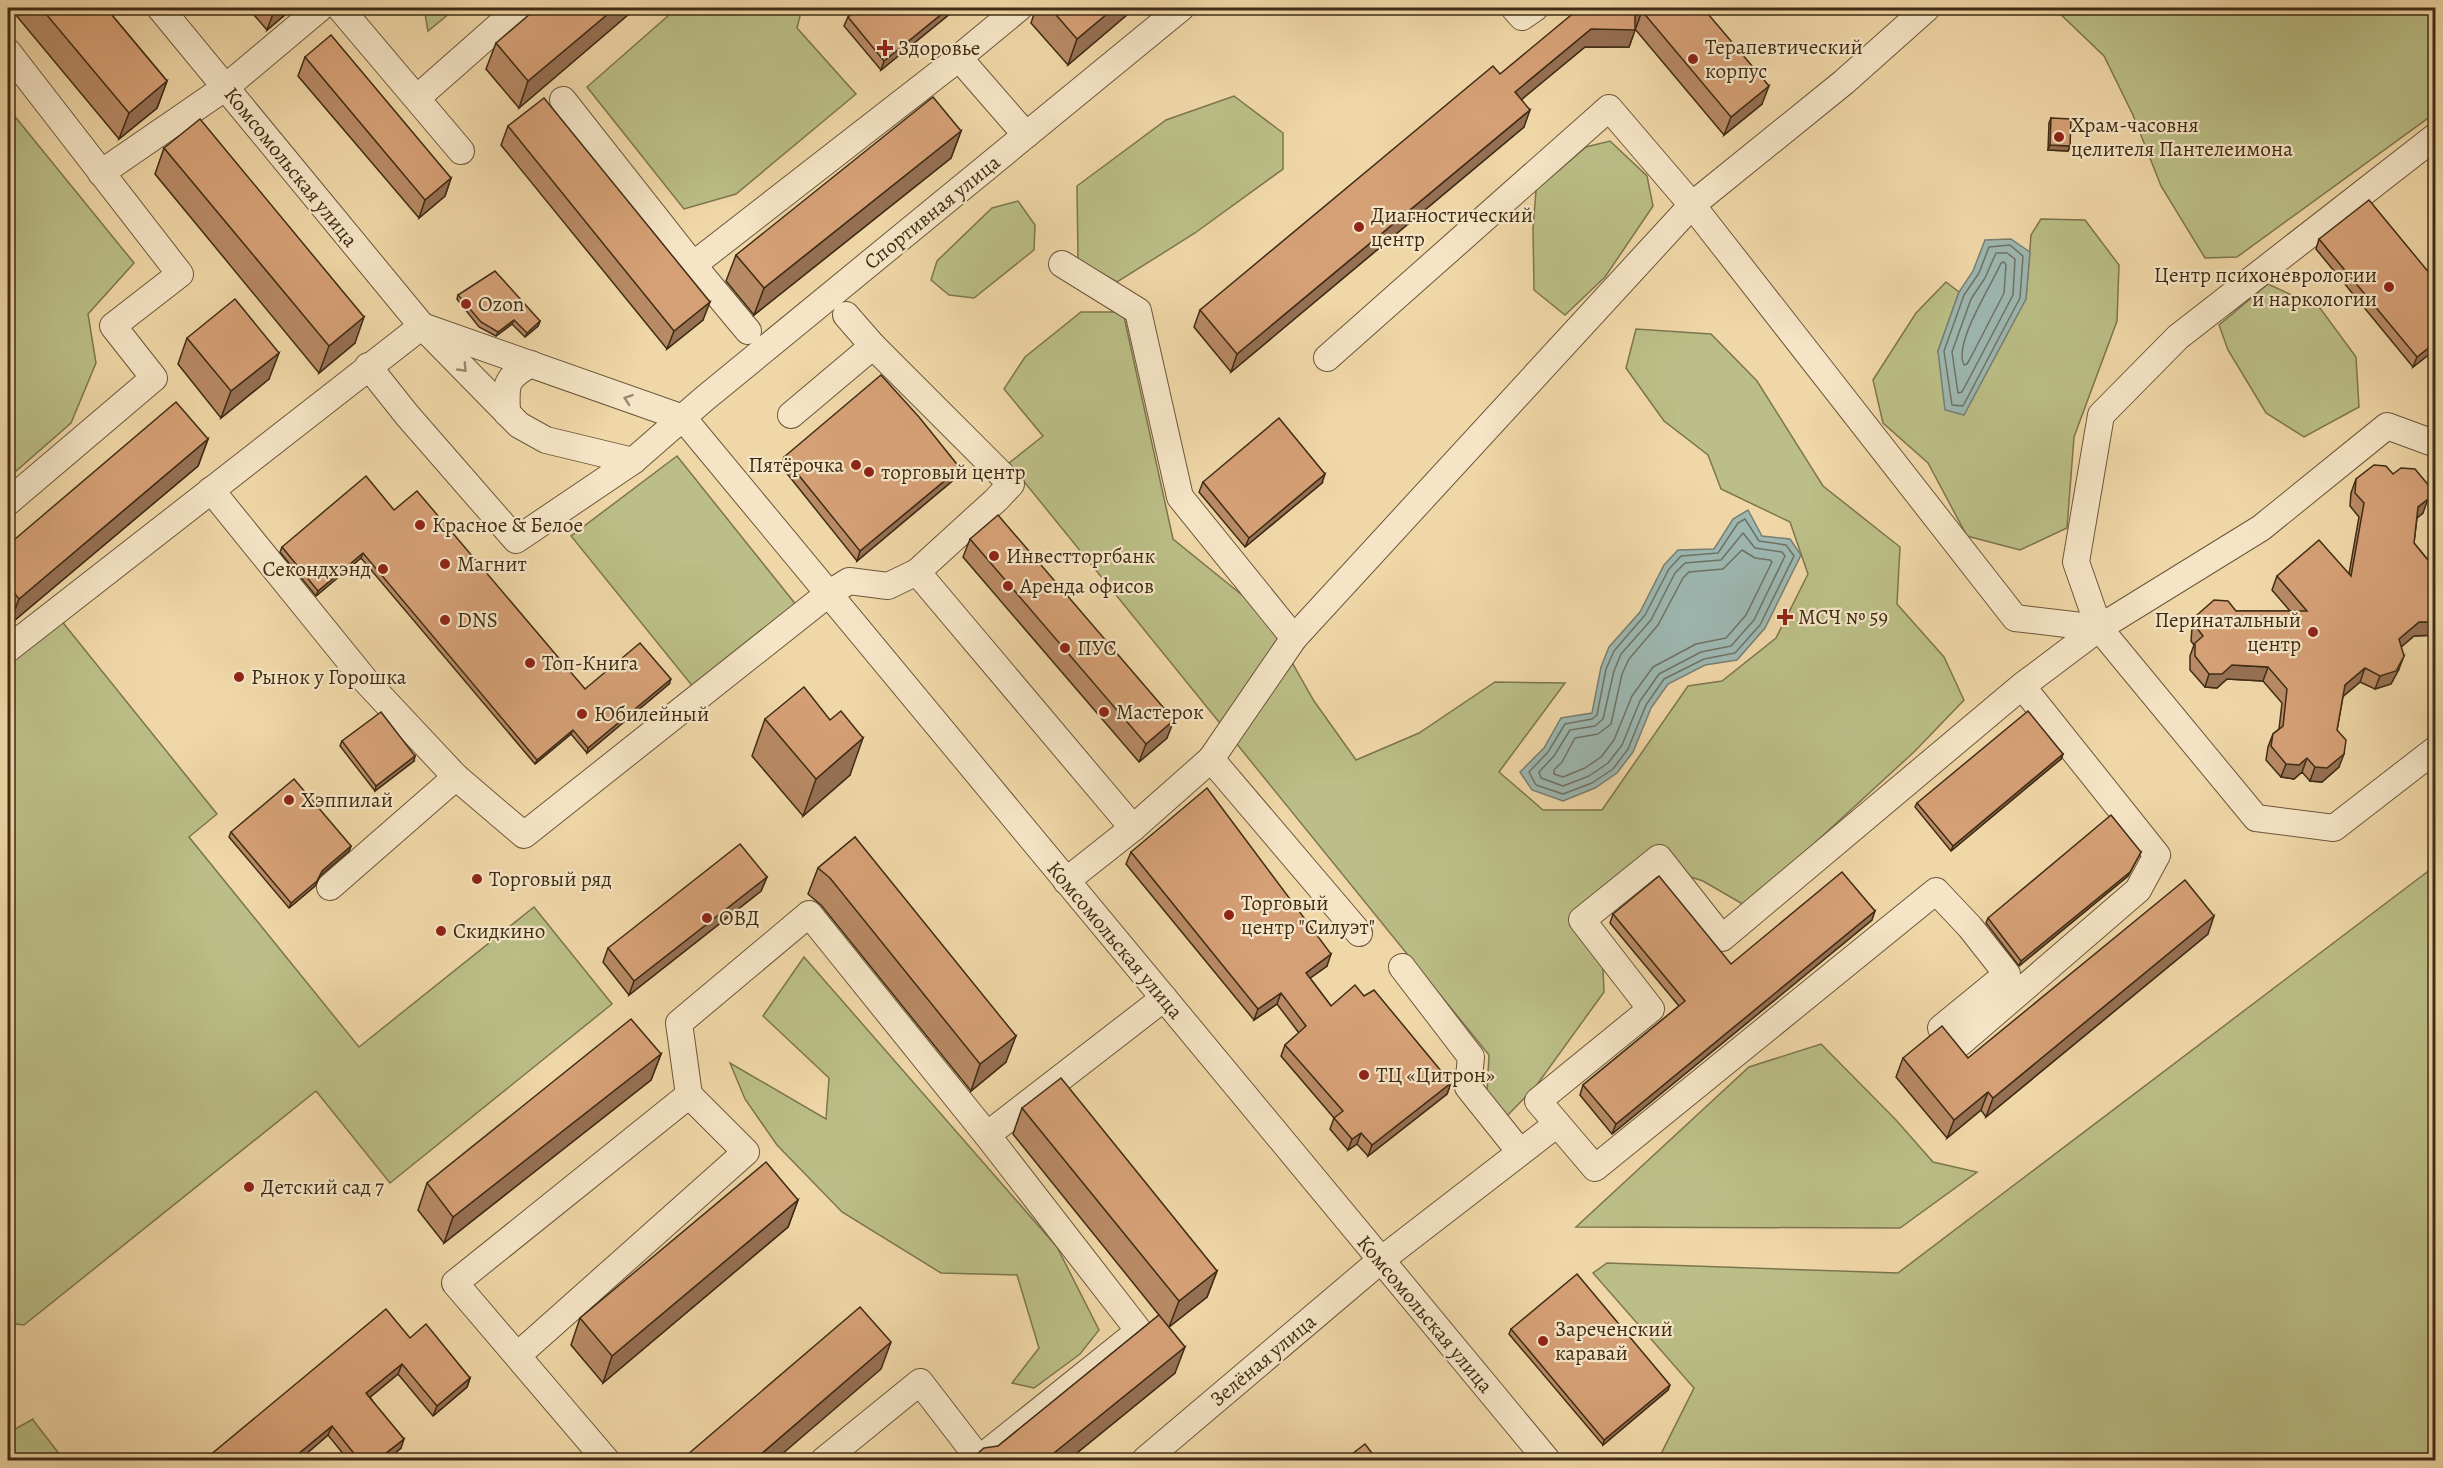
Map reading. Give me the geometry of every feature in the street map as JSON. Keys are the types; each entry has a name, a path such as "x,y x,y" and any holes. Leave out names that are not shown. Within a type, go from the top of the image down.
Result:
{"street":[{"name":"Комсомольская улица","path":"160,8 422,326 519,425 546,440 633,461"},
{"path":"101,173 226,87 320,8"},
{"path":"340,8 462,151"},
{"path":"417,98 519,8"},
{"path":"693,265 959,58 1019,8"},
{"name":"Спортивная улица","path":"683,418 1181,8"},
{"path":"1514,8 1522,17 1535,8"},
{"path":"1066,881 1133,828 1211,759 1294,638 1692,205 1844,82 1927,8"},
{"path":"8,52 180,274 113,326 154,378 8,502"},
{"path":"959,58 1026,135"},
{"path":"563,100 748,332"},
{"path":"1327,358 1609,108 1692,205 2015,618 2099,628"},
{"path":"2436,136 2178,337 2101,416 2076,562 2099,628 2256,818 2334,828 2436,749"},
{"path":"1062,264 1138,311 1180,497 1294,638"},
{"path":"211,490 365,680 456,777 524,835 828,594 849,581 888,586 917,572 1011,484 873,346 846,315"},
{"path":"8,649 368,366 422,326 683,418 633,461 516,540 407,416 368,366"},
{"path":"791,415 873,346"},
{"path":"507,413 506,384 514,374 531,364"},
{"name":"Комсомольская улица","path":"683,418 1547,1461"},
{"path":"2022,686 2157,855 2138,890 1958,1045 1941,1028 2007,974 1970,927 1936,891 1595,1168 1538,1101 1651,1010 1582,920 1659,858 1722,938 2022,686 2099,628 2261,528 2387,426 2436,444"},
{"path":"917,572 1133,828"},
{"path":"1211,759 1359,933"},
{"path":"330,887 456,777"},
{"path":"518,1355 746,1152 689,1095 679,1023 809,914 987,1135 1139,1331 980,1460 920,1382 824,1461"},
{"path":"1402,967 1471,1057 1468,1087 1520,1152"},
{"path":"987,1135 1164,999"},
{"path":"606,1461 455,1283 689,1095"},
{"name":"Зелёная улица","path":"1145,1461 1381,1260 1557,1124"}],"green space":[{"path":"424,8 456,8 428,31"},
{"path":"677,8 802,8 797,28 856,94 736,194 684,209 587,87"},
{"path":"2054,8 2435,8 2435,113 2237,257 2205,258 2161,186 2133,115 2104,56"},
{"path":"1234,96 1283,133 1283,169 1195,233 1117,282 1078,260 1077,186 1166,120"},
{"path":"8,108 134,263 88,314 96,363 71,423 8,478"},
{"path":"1610,141 1647,176 1653,206 1605,277 1565,315 1534,290 1533,229 1536,190 1586,147"},
{"path":"1018,201 1035,225 1034,250 974,298 949,295 931,280 937,261 992,208"},
{"path":"2041,219 2085,220 2119,265 2117,321 2074,437 2067,528 2020,550 1967,536 1928,463 1883,423 1873,380 1916,313 1946,282 1959,292 1938,351 2026,299 2031,235"},
{"path":"2268,284 2320,308 2356,357 2359,407 2304,437 2266,413 2228,350 2219,325"},
{"path":"1081,312 1123,312 1173,539 1247,599 1269,622 1314,701 1356,760 1419,733 1495,682 1565,683 1499,772 1543,810 1602,810 1688,686 1722,681 1776,638 1808,574 1790,522 1721,489 1708,455 1664,421 1626,368 1636,329 1711,334 1757,381 1823,486 1900,547 1897,604 1944,657 1964,700 1915,751 1746,906 1703,881 1648,863 1592,911 1602,947 1604,992 1536,1086 1507,1116 1487,1092 1489,1055 1009,463 1043,436 1004,389 1025,357"},
{"path":"677,456 797,606 694,688 571,536"},
{"path":"60,619 217,814 189,837 359,1047 534,907 612,1004 390,1183 316,1091 24,1325 8,1323 8,661"},
{"path":"2435,866 2435,1460 1662,1460 1662,1452 1694,1388 1593,1273 1607,1263 1898,1273"},
{"path":"804,957 1057,1247 1099,1330 1080,1354 1034,1388 1012,1383 1039,1348 1017,1275 941,1273 842,1212 777,1145 745,1099 730,1063 826,1119 829,1078 763,1016"},
{"path":"1821,1044 1896,1120 1933,1162 1977,1172 1900,1228 1576,1227 1749,1067"},
{"path":"33,1419 64,1460 8,1460 8,1433"}],"water":[{"path":"2011,239 2030,252 2026,299 1964,415 1945,410 1938,351 1959,292 1973,271 1985,240"},
{"path":"1748,510 1762,536 1790,539 1801,555 1765,628 1737,660 1705,665 1668,684 1651,708 1633,752 1617,773 1595,788 1563,801 1532,790 1520,772 1544,748 1561,718 1592,713 1601,667 1609,647 1640,612 1664,565 1678,550 1714,549 1733,519"}],"building":[{"path":"41,8 106,8 167,81 129,113"},
{"path":"537,8 615,8 528,81 496,43"},
{"name":"Здоровье","path":"859,8 949,8 884,61 848,17"},
{"path":"1050,8 1114,8 1077,39"},
{"path":"1609,8 1703,8 1769,86 1731,117 1642,11 1635,16 1635,30 1591,29 1515,92 1530,110 1237,354 1200,310 1493,66 1500,74 1576,11 1604,12"},
{"path":"331,35 451,178 425,200 305,57"},
{"path":"933,97 961,131 764,288 736,255"},
{"path":"544,98 710,302 674,331 508,126"},
{"name":"Храм-часовня целителя Пантелеимона","path":"2051,118 2071,119 2070,146 2050,145"},
{"path":"200,119 364,317 329,346 164,148"},
{"name":"Центр психоневрологии и наркологии","path":"2369,200 2436,279 2436,342 2417,357 2319,239"},
{"path":"495,271 540,321 527,333 514,320 498,332 481,322 458,295"},
{"path":"235,299 279,353 231,391 187,338"},
{"name":"торговый центр","path":"881,375 960,468 860,551 784,457"},
{"path":"176,402 208,439 19,599 8,585 8,545"},
{"path":"1279,418 1325,474 1249,538 1203,482"},
{"name":"Перинатальный центр","path":"2374,465 2386,466 2393,474 2401,468 2415,469 2430,487 2428,499 2418,507 2414,543 2432,565 2436,566 2436,622 2419,622 2399,639 2404,656 2396,671 2380,676 2365,668 2345,685 2337,730 2346,740 2344,754 2327,768 2315,767 2307,758 2299,765 2286,764 2271,746 2273,734 2283,726 2287,689 2268,667 2232,665 2222,674 2209,674 2195,656 2195,643 2203,636 2196,627 2197,615 2214,600 2228,601 2236,611 2307,611 2277,576 2319,540 2351,576 2364,503 2355,493 2356,479"},
{"path":"366,476 394,510 417,491 585,689 640,643 671,679 588,748 573,730 537,760 363,553 318,591 282,547"},
{"path":"998,515 1174,720 1146,744 970,539"},
{"path":"804,687 830,720 841,711 863,738 816,779 765,719"},
{"path":"2028,711 2063,754 1953,846 1917,803"},
{"path":"381,712 415,756 376,786 342,741"},
{"path":"294,779 351,846 322,871 317,881 291,903 231,832"},
{"path":"1207,788 1331,954 1306,973 1331,1006 1355,985 1364,996 1374,990 1451,1083 1372,1145 1361,1133 1352,1139 1334,1118 1343,1111 1285,1045 1306,1026 1281,993 1258,1009 1131,852"},
{"path":"2111,815 2141,852 2130,872 2021,961 1988,918"},
{"path":"855,837 1016,1036 980,1064 830,878 818,868"},
{"path":"740,844 767,877 634,981 608,948"},
{"path":"1842,872 1875,911 1616,1124 1583,1085 1685,1001 1613,914 1659,876 1731,964"},
{"path":"2185,880 2214,916 1993,1098 1988,1092 1954,1120 1903,1058 1942,1026 1968,1058"},
{"path":"631,1019 661,1054 453,1217 427,1183"},
{"path":"1061,1078 1217,1271 1179,1301 1022,1108"},
{"path":"766,1162 798,1200 612,1356 580,1318"},
{"path":"1577,1274 1670,1385 1604,1440 1511,1329"},
{"path":"860,1307 891,1342 753,1461 680,1461"},
{"path":"386,1309 410,1338 426,1324 470,1378 437,1406 402,1364 366,1393 404,1439 385,1454 390,1461 360,1461 332,1426 297,1455 301,1461 203,1461"},
{"path":"1159,1315 1185,1347 1044,1461 969,1461 984,1448 998,1446"},
{"path":"1365,1444 1378,1461 1343,1461"}],"place":[{"name":"Здоровье","path":"885,48"},
{"name":"Терапевтический корпус","path":"1693,59"},
{"name":"Храм-часовня целителя Пантелеимона","path":"2059,137"},
{"name":"Диагностический центр","path":"1359,227"},
{"name":"Центр психоневрологии и наркологии","path":"2389,287"},
{"name":"Ozon","path":"466,304"},
{"name":"Пятёрочка","path":"856,465"},
{"name":"торговый центр","path":"869,472"},
{"name":"Красное & Белое","path":"420,525"},
{"name":"Инвестторгбанк","path":"994,556"},
{"name":"Магнит","path":"445,564"},
{"name":"Секондхэнд","path":"383,569"},
{"name":"Аренда офисов","path":"1008,586"},
{"name":"МСЧ № 59","path":"1785,617"},
{"name":"DNS","path":"445,620"},
{"name":"Перинатальный центр","path":"2313,632"},
{"name":"ПУС","path":"1065,648"},
{"name":"Топ-Книга","path":"530,663"},
{"name":"Рынок у Горошка","path":"239,677"},
{"name":"Мастерок","path":"1104,712"},
{"name":"Юбилейный","path":"582,714"},
{"name":"Хэппилай","path":"289,800"},
{"name":"Торговый ряд","path":"477,879"},
{"name":"Торговый центр \"Силуэт\"","path":"1229,915"},
{"name":"ОВД","path":"707,918"},
{"name":"Скидкино","path":"441,931"},
{"name":"ТЦ «Цитрон»","path":"1364,1075"},
{"name":"Детский сад 7","path":"249,1187"},
{"name":"Зареченский каравай","path":"1543,1341"}]}
